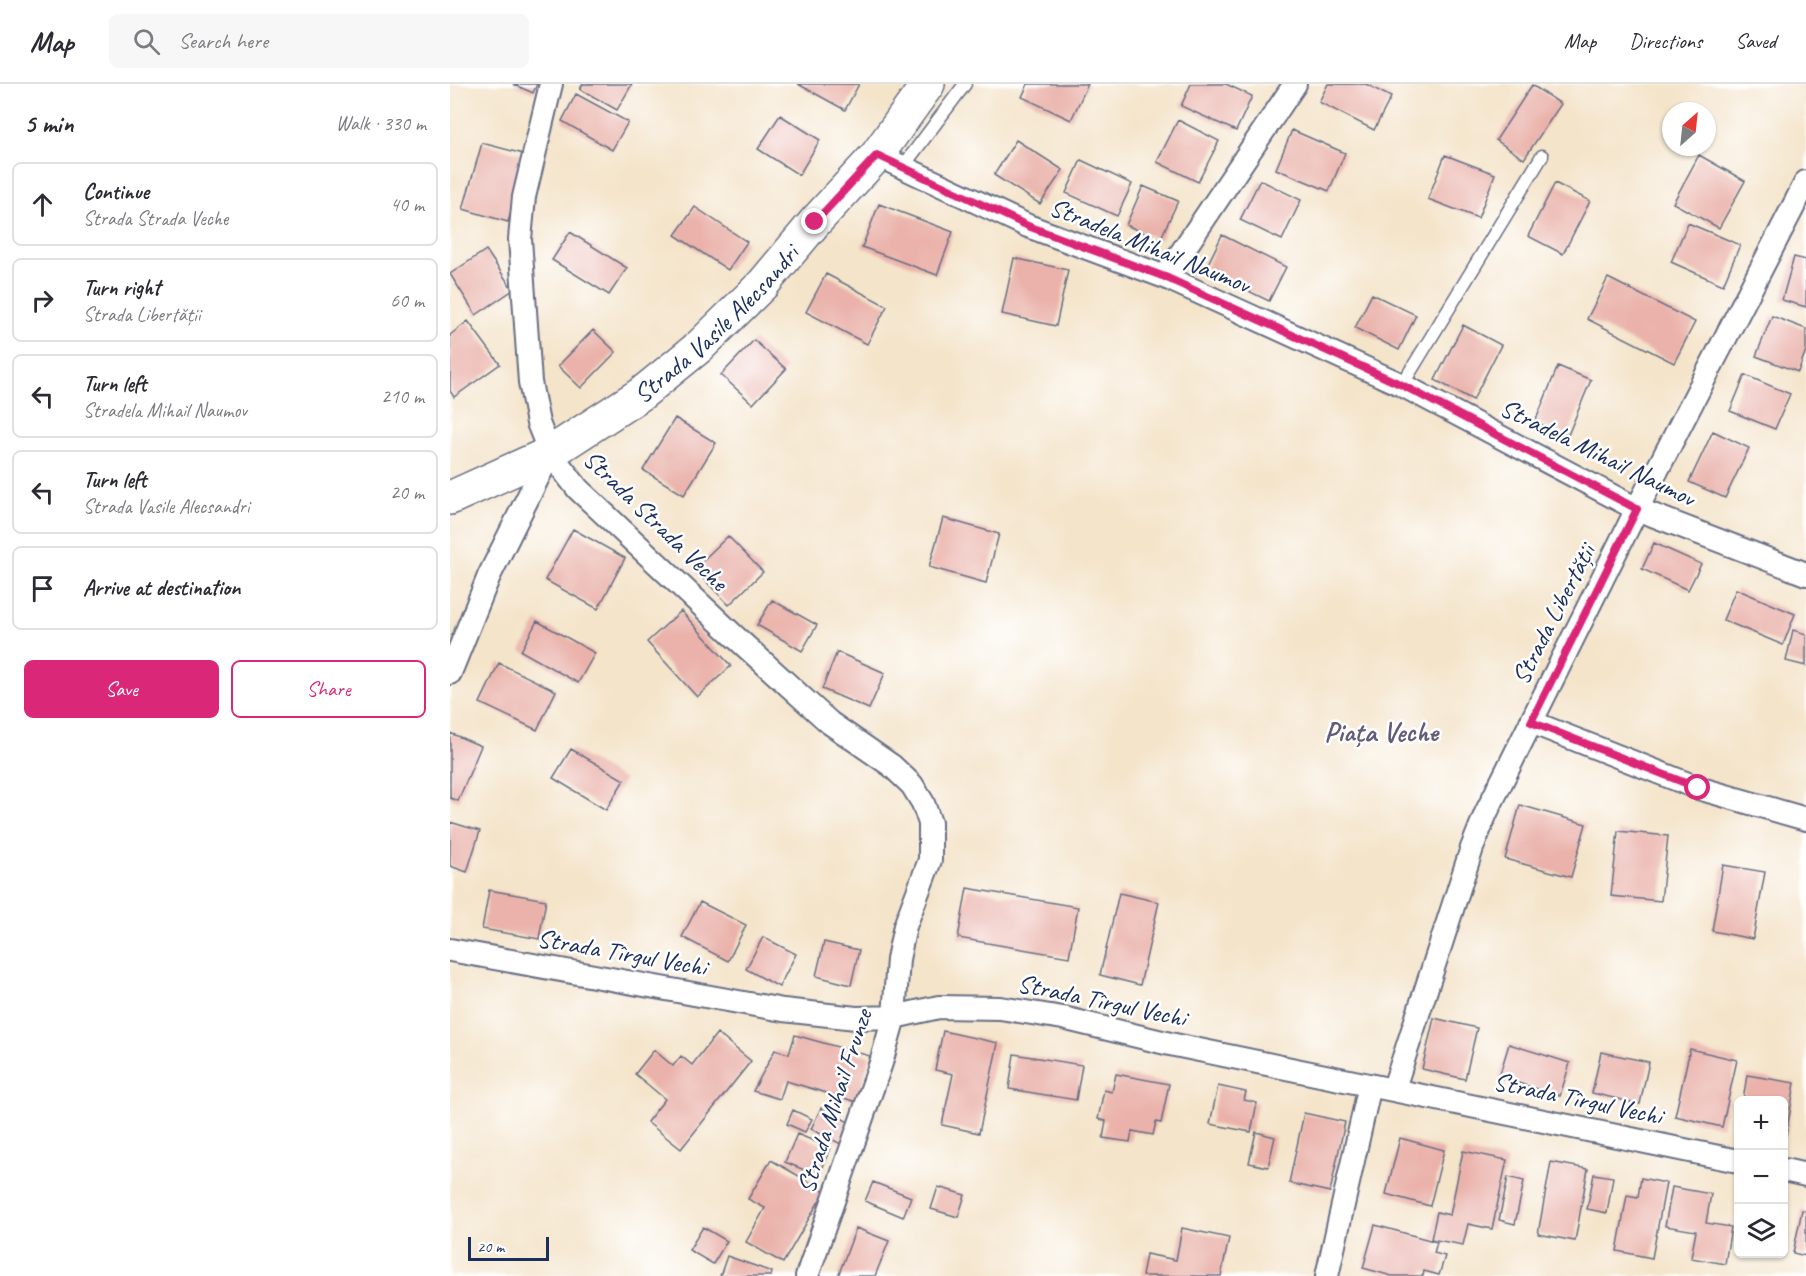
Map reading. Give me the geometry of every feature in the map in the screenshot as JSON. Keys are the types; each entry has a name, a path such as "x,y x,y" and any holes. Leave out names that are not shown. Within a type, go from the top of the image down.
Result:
{"main road":[{"name":"Strada Vasile Alecsandri","path":"450,498 550,453 641,394 699,347 763,284 815,222 889,162 928,84"}],"street":[{"name":"Strada Strada Veche","path":"551,84 524,197 520,239 530,382 538,423 550,453 578,489 830,723 892,766 912,785 923,803"},
{"path":"1165,277 1295,84"},
{"name":"Stradela Mihail Naumov","path":"889,162 1028,226 1165,277 1402,385 1637,509 1806,574"},
{"name":"Strada Libertății","path":"1394,1088 1472,848 1531,722 1637,509 1806,182"},
{"path":"450,673 489,576 550,453"},
{"path":"1531,722 1698,788 1806,819"},
{"name":"Strada Mihail Frunze","path":"807,1276 881,1063 894,1017 898,959 905,926 930,860 930,823 923,803"},
{"name":"Strada Tîrgul Vechi","path":"450,950 783,1010 856,1018 894,1017 939,1007 1000,1008 1063,1018 1170,1044 1394,1088 1734,1160"},
{"path":"1327,1276 1370,1085"},
{"path":"1788,1171 1806,1175"}],"lane":[{"path":"889,162 965,84"},
{"path":"1402,385 1542,156"}],"building":[{"path":"513,84 537,84 533,93"},
{"path":"583,84 632,84 617,110 580,89"},
{"path":"798,84 859,84 845,110"},
{"path":"1028,84 1088,84 1071,120 1022,97"},
{"path":"1191,84 1226,84 1252,96 1236,131 1181,106"},
{"path":"1328,84 1366,84 1391,97 1374,130 1319,102"},
{"path":"1532,85 1561,104 1524,159 1496,140"},
{"path":"576,94 628,122 612,150 562,121"},
{"path":"780,115 820,140 799,175 758,149"},
{"path":"1178,120 1219,141 1198,182 1157,162"},
{"path":"1292,130 1345,153 1329,191 1276,169"},
{"path":"1016,140 1063,170 1040,204 994,175"},
{"path":"482,143 527,155 508,222 463,209"},
{"path":"1445,155 1495,174 1478,218 1428,199"},
{"path":"1698,156 1745,181 1719,228 1673,203"},
{"path":"1081,160 1132,184 1117,216 1066,193"},
{"path":"1260,180 1301,200 1282,240 1240,220"},
{"path":"1555,183 1590,201 1563,254 1528,236"},
{"path":"1143,186 1178,201 1160,240 1126,225"},
{"path":"879,204 953,232 937,275 862,247"},
{"path":"695,207 747,242 728,270 675,235"},
{"path":"1688,223 1740,245 1723,285 1671,262"},
{"path":"570,232 627,268 609,295 552,260"},
{"path":"1222,235 1286,267 1269,301 1205,270"},
{"path":"486,250 513,290 476,315 450,274"},
{"path":"1794,257 1806,260 1806,307 1782,300"},
{"path":"1014,258 1068,270 1056,326 1002,314"},
{"path":"826,274 887,306 867,344 806,312"},
{"path":"1608,278 1695,322 1674,363 1587,319"},
{"path":"1372,294 1416,315 1399,350 1355,328"},
{"path":"1772,316 1806,329 1806,350 1798,372 1756,356"},
{"path":"468,321 500,364 454,397 450,391 450,335"},
{"path":"1463,325 1501,345 1473,400 1435,380"},
{"path":"593,330 616,352 581,388 558,366"},
{"path":"754,340 786,369 753,404 721,375"},
{"path":"1558,366 1591,380 1568,435 1535,422"},
{"path":"1745,375 1790,394 1775,429 1730,411"},
{"path":"675,418 716,443 684,495 643,470"},
{"path":"1713,431 1749,448 1725,498 1689,482"},
{"path":"943,518 999,534 986,583 929,567"},
{"path":"573,529 625,558 598,609 545,580"},
{"path":"728,536 763,572 729,605 694,569"},
{"path":"1654,543 1701,564 1688,590 1642,569"},
{"path":"1736,589 1795,614 1783,645 1723,620"},
{"path":"772,600 817,625 802,651 757,625"},
{"path":"681,611 731,666 697,697 647,642"},
{"path":"537,621 595,653 578,683 521,651"},
{"path":"1793,630 1806,634 1806,666 1786,661"},
{"path":"837,652 885,673 869,709 822,689"},
{"path":"499,663 556,691 537,730 480,703"},
{"path":"450,733 481,746 458,801 450,798"},
{"path":"571,749 624,780 606,810 553,778"},
{"path":"1520,805 1586,824 1571,877 1505,859"},
{"path":"450,822 480,831 467,872 450,866"},
{"path":"1618,831 1668,836 1661,901 1611,896"},
{"path":"1723,865 1765,872 1753,939 1712,931"},
{"path":"967,888 1078,907 1069,957 958,938"},
{"path":"489,890 546,900 539,939 482,929"},
{"path":"1119,893 1159,902 1140,985 1100,975"},
{"path":"700,902 746,925 728,961 682,937"},
{"path":"763,937 796,954 779,987 746,969"},
{"path":"824,942 859,950 851,985 816,976"},
{"path":"1434,1018 1477,1028 1465,1079 1422,1069"},
{"path":"943,1031 998,1043 979,1133 942,1125 953,1074 935,1070"},
{"path":"717,1033 751,1061 681,1149 647,1122 665,1099 635,1074 654,1050 673,1066 681,1056 692,1065"},
{"path":"795,1035 870,1056 857,1102 786,1081 780,1099 753,1091 775,1050 789,1054"},
{"path":"1509,1044 1570,1063 1560,1096 1499,1077"},
{"path":"1690,1049 1737,1060 1722,1127 1675,1116"},
{"path":"1601,1052 1649,1062 1640,1104 1592,1093"},
{"path":"1014,1054 1082,1065 1076,1100 1009,1089"},
{"path":"1116,1074 1169,1084 1161,1123 1156,1122 1153,1135 1132,1131 1130,1142 1103,1138 1106,1121 1098,1119 1104,1090 1112,1092"},
{"path":"1747,1075 1795,1083 1788,1123 1788,1096 1744,1096"},
{"path":"1218,1086 1246,1092 1244,1100 1257,1103 1251,1132 1210,1124"},
{"path":"821,1108 851,1123 841,1144 811,1129"},
{"path":"793,1110 812,1119 805,1132 787,1124"},
{"path":"1304,1113 1345,1122 1330,1192 1289,1183"},
{"path":"1256,1132 1275,1137 1268,1167 1249,1163"},
{"path":"797,1134 831,1148 819,1176 785,1162"},
{"path":"1400,1138 1444,1150 1430,1206 1386,1194"},
{"path":"1463,1151 1507,1160 1492,1229 1468,1224 1463,1245 1431,1239 1437,1212 1450,1215"},
{"path":"771,1160 825,1191 783,1263 746,1242 765,1208 748,1199"},
{"path":"1551,1162 1588,1169 1575,1241 1538,1234"},
{"path":"1594,1174 1613,1177 1607,1213 1587,1209"},
{"path":"1508,1177 1524,1181 1515,1224 1499,1220"},
{"path":"1641,1178 1666,1183 1652,1258 1617,1251 1627,1195 1638,1197"},
{"path":"873,1182 911,1197 903,1217 865,1201"},
{"path":"938,1187 965,1195 958,1217 931,1209"},
{"path":"1672,1187 1711,1194 1706,1223 1731,1227 1725,1264 1691,1258 1696,1231 1665,1226"},
{"path":"1802,1210 1806,1211 1806,1256 1793,1253"},
{"path":"1375,1225 1437,1242 1434,1253 1445,1256 1439,1275 1424,1271 1423,1276 1392,1276 1363,1268"},
{"path":"703,1227 727,1241 713,1264 689,1250"},
{"path":"856,1228 889,1241 875,1276 838,1276"},
{"path":"1182,1228 1229,1238 1221,1276 1142,1276 1146,1254 1176,1260"},
{"path":"727,1256 772,1272 771,1276 720,1276"}],"district":[{"name":"Piața Veche","path":"1381,731"}],"route":[{"path":"815,222 877,155 1028,226 1165,277 1402,385 1637,509 1531,722 1698,788"}]}
